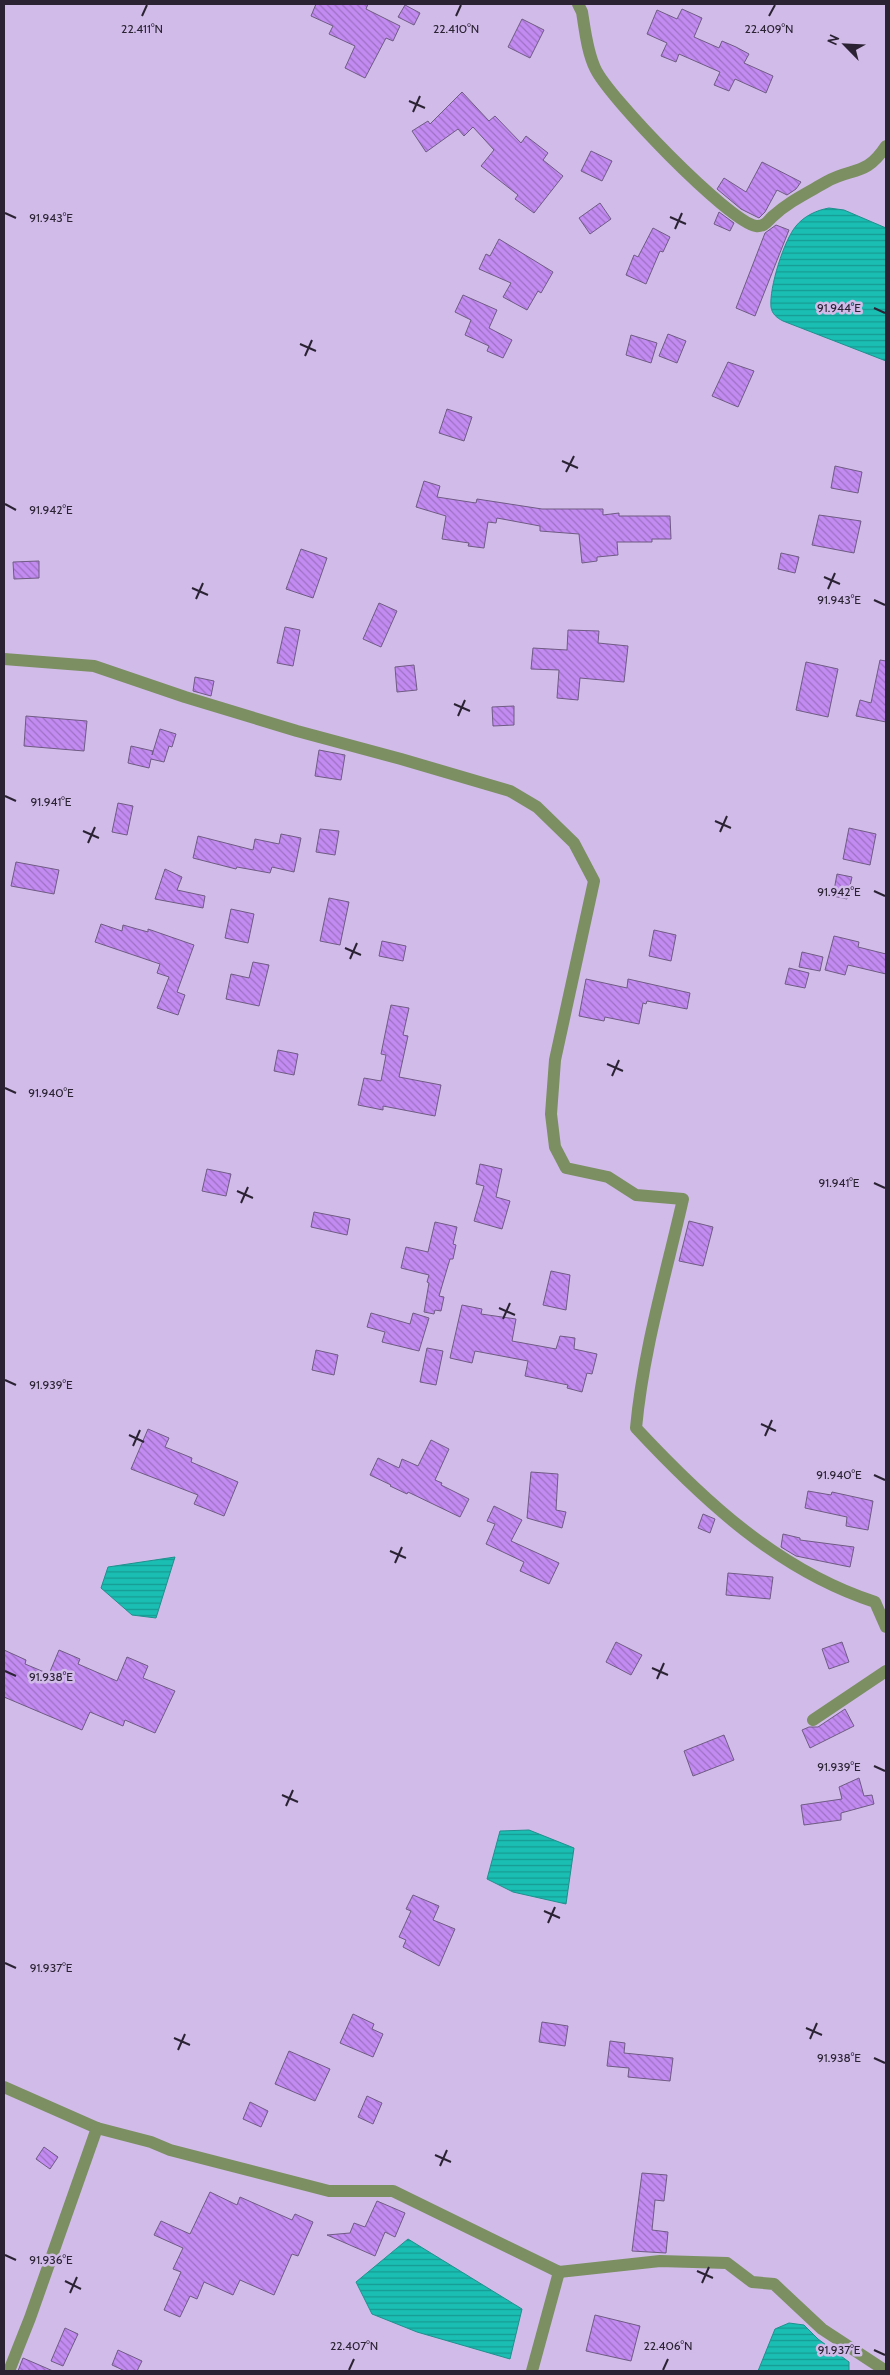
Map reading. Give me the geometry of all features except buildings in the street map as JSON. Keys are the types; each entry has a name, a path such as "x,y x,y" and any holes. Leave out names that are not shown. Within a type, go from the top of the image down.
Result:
{"street":[{"path":"578,4 582,12 595,68 626,110 668,154 707,190 737,215 755,226 764,225 790,202 830,180 859,171 878,158 886,146"},
{"path":"4,659 94,666 186,698 510,791 537,808 574,843 594,881 555,1060 551,1114 555,1147 566,1168 608,1177 636,1195 683,1198 649,1346 639,1397 636,1428 718,1509 756,1539 803,1571 843,1592 875,1602 886,1627"},
{"path":"813,1720 886,1671"},
{"path":"4,2087 97,2128 170,2150 329,2191 392,2191 559,2272 660,2261 728,2263 752,2282 774,2284 822,2329 886,2371"},
{"path":"8,2371 30,2318 97,2128"},
{"path":"532,2371 559,2272"}],"shaded area":[{"path":"829,208 844,210 886,228 886,361 783,321 775,316 771,307 772,288 782,253 791,233 799,222 807,216"},
{"path":"175,1557 156,1618 132,1615 101,1588 108,1567"},
{"path":"529,1830 574,1848 566,1904 513,1892 487,1879 500,1831"},
{"path":"408,2239 522,2309 510,2359 417,2332 372,2314 356,2282"},
{"path":"789,2323 804,2325 818,2339 849,2362 849,2371 758,2371 775,2329"}]}
